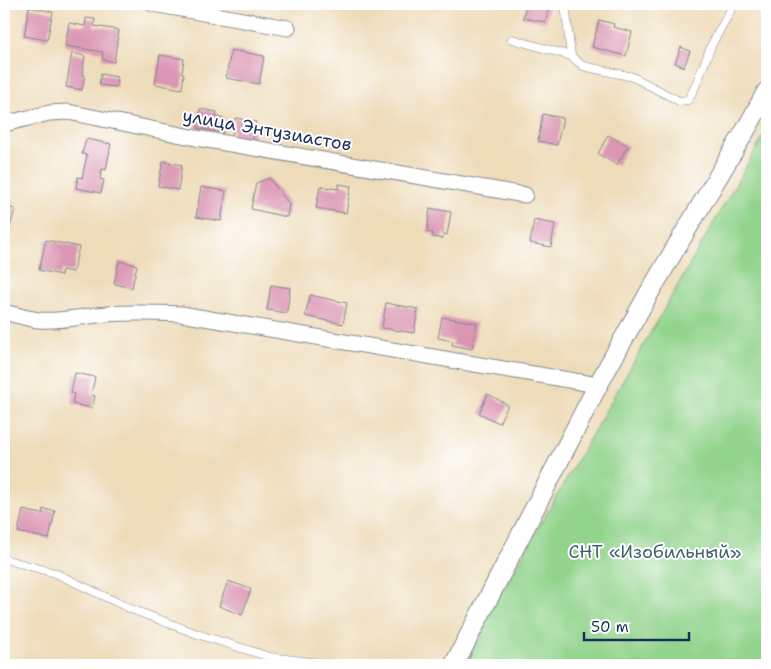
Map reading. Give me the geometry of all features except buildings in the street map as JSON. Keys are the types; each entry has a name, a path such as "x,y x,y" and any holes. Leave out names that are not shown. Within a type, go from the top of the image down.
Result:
{"street":[{"path":"153,4 288,28"},
{"path":"454,665 598,385 649,293 767,91"},
{"name":"улица Энтузиастов","path":"4,124 49,113 68,112 196,138 525,195"},
{"path":"4,312 39,320 68,319 106,314 181,314 598,385"}],"lane":[{"path":"565,4 571,56"},
{"path":"512,39 571,56 582,66 633,76 679,101 688,100 712,44 734,4"},
{"path":"4,559 55,573 131,609 200,635 270,657 335,665"}],"green space":[{"name":"СНТ «Изобильный»","path":"767,130 767,665 468,665 475,638"}]}
